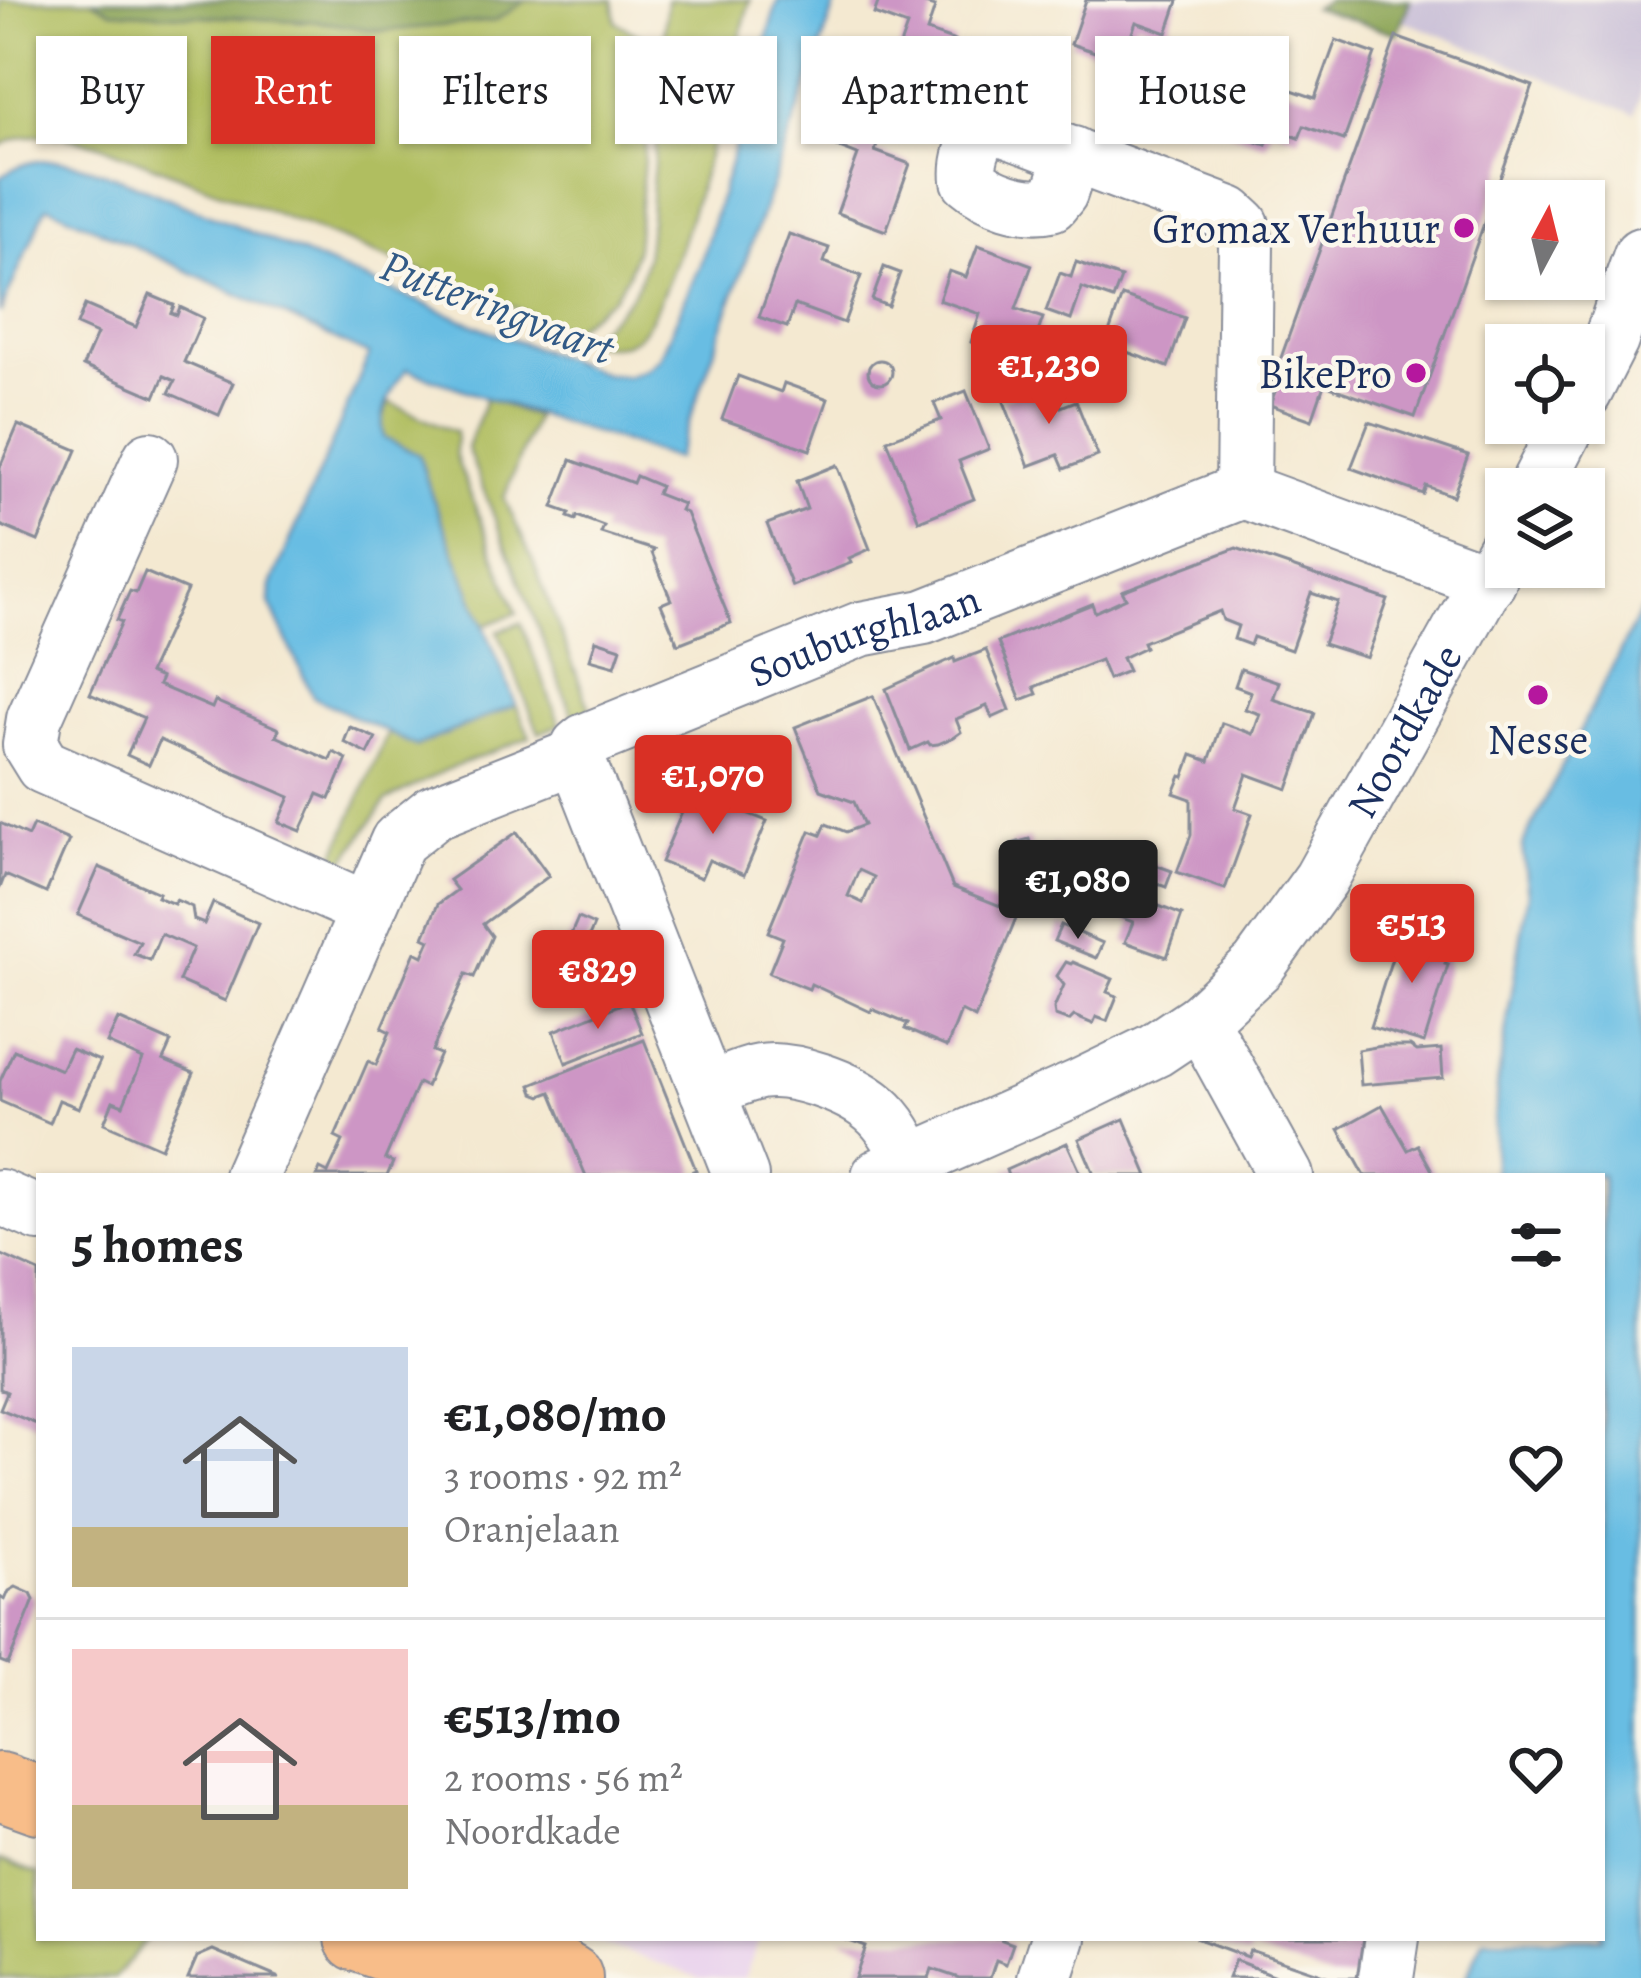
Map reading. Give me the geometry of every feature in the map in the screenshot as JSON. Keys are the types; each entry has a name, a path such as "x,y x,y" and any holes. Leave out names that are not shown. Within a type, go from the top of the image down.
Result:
{"main road":[{"path":"0,1786 36,1799"},
{"path":"0,1810 36,1823"},
{"path":"366,1941 482,1978"},
{"path":"454,1941 551,1968 568,1978"}],"street":[{"path":"1073,154 1230,214 1242,225 1246,243 1243,491 1485,561"},
{"path":"1605,352 1641,255"},
{"path":"150,459 34,719 30,745 43,766 366,909"},
{"name":"Souburghlaan","path":"252,1173 398,841 434,812 576,756 585,741 861,629 923,617 1243,491"},
{"name":"Noordkade","path":"894,1169 979,1156 1200,1020 1258,967 1322,879 1485,586"},
{"path":"576,756 740,1173"},
{"path":"1200,1020 1284,1173"},
{"path":"707,1090 762,1071 800,1075 836,1087 873,1107 897,1133 894,1169"},
{"path":"0,1197 36,1213"},
{"path":"1045,1978 1057,1941"},
{"path":"1386,1978 1392,1941"}],"shaded area":[{"path":"1353,0 1641,0 1641,93 1635,114"},
{"path":"595,1941 759,1941 744,1978 700,1978"}],"green space":[{"path":"0,0 92,0 112,11 322,22 382,31 494,21 527,0 613,0 616,22 641,36 615,36 615,144 645,144 636,248 628,274 613,297 570,330 94,144 187,144 187,36 36,36 36,135 0,146"},
{"path":"92,0 527,0 494,21 382,31 322,22 112,11"},
{"path":"667,0 750,0 740,36 664,36"},
{"path":"1329,0 1410,0 1397,34 1313,8"},
{"path":"656,144 711,144 685,233 652,316 631,341 617,345 583,340 630,296 640,279"},
{"path":"486,398 535,417 504,498 591,712 574,719 467,448"},
{"path":"388,402 456,432 458,463 517,613 484,626 419,455 384,438 381,426"},
{"path":"521,623 560,725 539,733 498,631"},
{"path":"516,705 530,737 446,770 386,801 343,863 334,858 388,732 417,746"},
{"path":"0,1860 36,1873 36,1941 145,1941 114,1978 0,1978"}],"water":[{"path":"778,0 837,0 824,36 801,36 801,103 676,459 407,369 391,393 384,411 384,438 419,455 516,705 416,746 313,697 270,603 271,586 369,355 48,206 0,313 0,177 29,163 58,161 117,177 497,334 605,374 627,376 660,358 701,262 736,144 777,144 777,36 767,36"},
{"path":"1641,610 1641,1978 1466,1978 1483,1941 1605,1941 1605,1173 1494,1173 1498,1079 1528,893 1522,846"}],"building":[{"path":"879,0 912,0 935,7 927,31 941,36 903,36 907,26 874,14"},
{"path":"1086,0 1178,1 1167,33 1136,22 1131,36 1095,36 1095,52 1071,44"},
{"path":"1396,37 1533,86 1499,180 1485,180 1485,221 1415,417 1324,385 1312,420 1270,405 1284,368 1278,366"},
{"path":"1336,40 1375,54 1344,140 1304,126 1299,138 1289,134 1289,89 1315,98"},
{"path":"829,144 877,144 875,151 910,164 886,231 837,213 858,155"},
{"path":"789,234 829,248 824,262 861,276 844,323 795,305 787,327 759,317"},
{"path":"978,245 1032,265 1016,309 1043,318 1029,357 999,360 971,342 980,314 939,300 949,271 966,277"},
{"path":"1076,262 1121,278 1113,299 1082,288 1071,320 1046,311 1060,273 1071,277"},
{"path":"884,267 900,273 888,306 872,300"},
{"path":"150,295 174,305 171,313 177,315 180,307 203,318 184,362 233,383 219,415 169,393 175,381 164,376 155,397 83,366 97,334 77,325 85,305 136,327"},
{"path":"1122,296 1185,318 1168,367 1105,344"},
{"path":"880,360 892,372 880,384 868,372"},
{"path":"738,376 781,392 784,383 828,399 810,450 722,419"},
{"path":"1050,380 1061,407 1076,401 1098,456 1064,469 1058,455 1029,466 1003,399"},
{"path":"966,391 989,449 959,461 974,499 919,521 887,440 941,420 934,403"},
{"path":"1369,422 1468,455 1453,496 1426,486 1423,494 1351,468"},
{"path":"18,425 77,450 38,541 0,525 0,467"},
{"path":"571,460 633,483 636,476 660,486 657,494 683,504 680,510 686,513 731,623 678,644 661,604 671,600 654,550 601,533 604,526 577,516 576,520 553,507"},
{"path":"837,465 870,549 849,558 851,563 792,586 767,524 807,509 797,481"},
{"path":"1236,548 1388,600 1367,658 1323,644 1338,602 1311,593 1291,650 1253,637 1250,645 1234,639 1238,626 1223,620 1220,611 1143,642 1145,647 1122,658 1128,671 1108,679 1100,660 1034,687 1037,694 1021,700 998,642 1092,604 1095,612 1126,598 1122,591"},
{"path":"145,572 187,590 149,673 161,678 158,685 212,708 215,701 279,729 276,736 330,760 333,752 347,759 330,799 318,794 301,831 279,822 290,797 160,740 149,765 127,755 144,718 90,694 122,622 117,620 130,591 136,593"},
{"path":"596,640 621,648 615,666 590,659"},
{"path":"986,650 1010,710 992,718 987,706 956,719 961,732 954,737 910,750 886,689 954,658 955,662"},
{"path":"1241,669 1279,682 1273,699 1315,713 1288,789 1247,774 1235,808 1252,814 1225,889 1177,872 1191,835 1191,799 1174,793 1192,755 1209,761 1222,723 1253,734 1260,714 1245,709 1251,692 1235,686"},
{"path":"873,696 953,887 1018,913 975,1018 961,1011 947,1047 872,1009 769,973 783,938 768,932 810,831 821,835 826,824 846,832 864,825 854,802 821,790 795,727","holes":["859,870 874,877 863,903 848,896"]},
{"path":"350,727 376,738 368,754 344,742"},
{"path":"691,791 767,821 744,875 709,860 701,878 661,862"},
{"path":"0,823 28,836 33,825 69,840 46,893 5,875 0,888"},
{"path":"517,832 549,876 483,924 492,936 474,977 466,974 432,1051 440,1054 426,1087 418,1083 385,1159 393,1162 388,1173 328,1173 343,1141 335,1137 368,1061 376,1065 390,1032 382,1028 415,952 423,956 430,940 424,937 438,904 457,890 449,880"},
{"path":"1029,839 1035,861 1017,866 1011,844"},
{"path":"1052,846 1100,863 1095,877 1048,860"},
{"path":"1117,851 1172,871 1166,887 1158,884 1151,903 1182,915 1167,957 1125,942 1133,922 1102,910 1117,870 1111,868"},
{"path":"99,867 159,893 157,897 192,907 194,920 204,924 213,903 258,923 225,1001 179,981 193,948 161,934 150,960 134,954 140,942 78,915"},
{"path":"578,918 594,925 575,969 559,962"},
{"path":"1061,925 1103,943 1096,958 1054,941"},
{"path":"1402,927 1452,943 1424,1043 1370,1027"},
{"path":"1066,962 1113,979 1107,992 1117,996 1107,1021 1096,1017 1093,1024 1074,1016 1069,1021 1055,1016 1064,985 1057,976"},
{"path":"629,1001 642,1033 566,1063 554,1031"},
{"path":"118,1019 171,1042 163,1060 194,1073 161,1148 104,1123 113,1101 123,1105 143,1059 107,1043"},
{"path":"644,1040 696,1170 585,1173 551,1092 541,1096 531,1085"},
{"path":"1382,1046 1441,1049 1443,1078 1361,1085 1358,1050"},
{"path":"71,1049 100,1061 79,1108 59,1100 50,1123 0,1101 0,1081 14,1050 61,1070"},
{"path":"1382,1105 1408,1150 1418,1145 1433,1173 1363,1173 1339,1129"},
{"path":"1124,1119 1147,1173 1094,1173 1079,1139"},
{"path":"1067,1143 1081,1173 1007,1173"},
{"path":"0,1254 36,1271 36,1424 0,1409 7,1392 0,1389"},
{"path":"16,1587 34,1600 8,1664 0,1661 0,1597 5,1600"},
{"path":"849,1941 1013,1944 1006,1964 996,1960 990,1978 959,1978 932,1969 929,1978 855,1978 866,1947"},
{"path":"1204,1941 1363,1941 1357,1978 1332,1978 1250,1950 1247,1957"},
{"path":"213,1950 279,1978 188,1978 197,1957"},
{"path":"1235,1960 1280,1978 1228,1978"}],"place":[{"name":"Gromax Verhuur","path":"1464,228"},
{"name":"BikePro","path":"1416,373"},
{"name":"Nesse","path":"1538,695"}],"water label":[{"name":"Putteringvaart","path":"497,307"}]}
